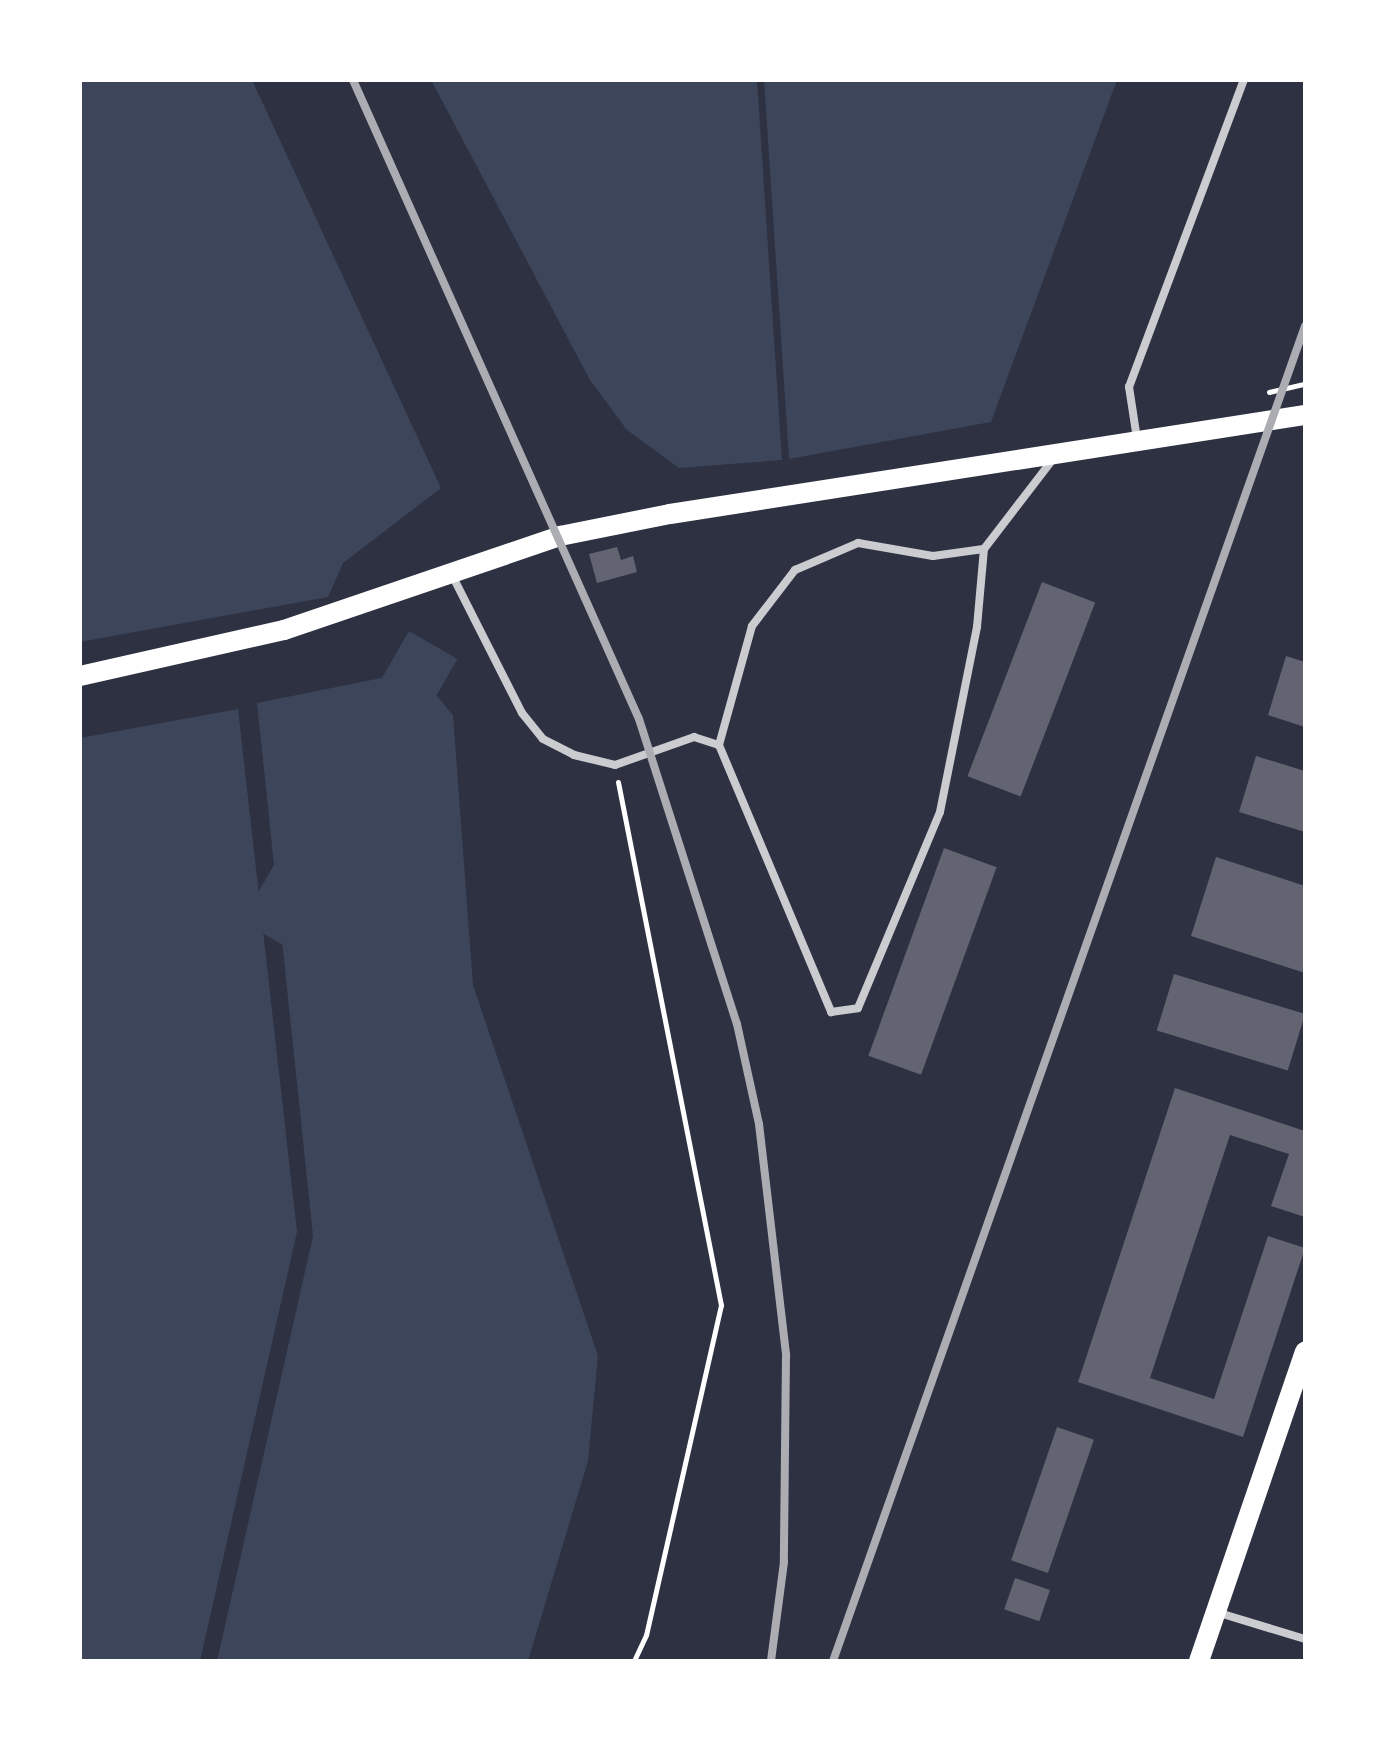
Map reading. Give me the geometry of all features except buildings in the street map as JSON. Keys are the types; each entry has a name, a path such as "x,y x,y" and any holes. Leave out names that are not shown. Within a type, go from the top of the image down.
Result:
{"main road":[{"path":"80,676 284,630 450,570 560,536 1058,452 1305,416"},
{"path":"1199,1661 1305,1352"}],"lane":[{"path":"1137,440 1130,388 1244,80"},
{"path":"984,550 933,556 858,544 795,570 752,626 719,745 831,1012 858,1008 940,812 976,627 984,550 1058,452"},
{"path":"450,570 522,713 543,739 574,755 615,764 694,737 719,745"},
{"path":"1216,1612 1305,1639"}],"path":[{"path":"615,764 721,1305 646,1636 634,1661"}],"shaded area":[{"path":"80,80 252,80 441,488 343,563 328,597 80,642"},
{"path":"431,80 757,80 782,460 679,468 627,430 590,380"},
{"path":"764,80 1117,80 991,422 789,459"},
{"path":"409,631 457,659 290,949 242,921"},
{"path":"416,671 453,715 473,985 598,1356 588,1461 528,1661 217,1661 313,1236 257,703"},
{"path":"238,709 297,1232 200,1661 80,1661 80,738"}],"railway":[{"path":"353,80 639,719 737,1024 759,1124 786,1355 784,1562 771,1661"},
{"path":"833,1661 1305,326"}]}
